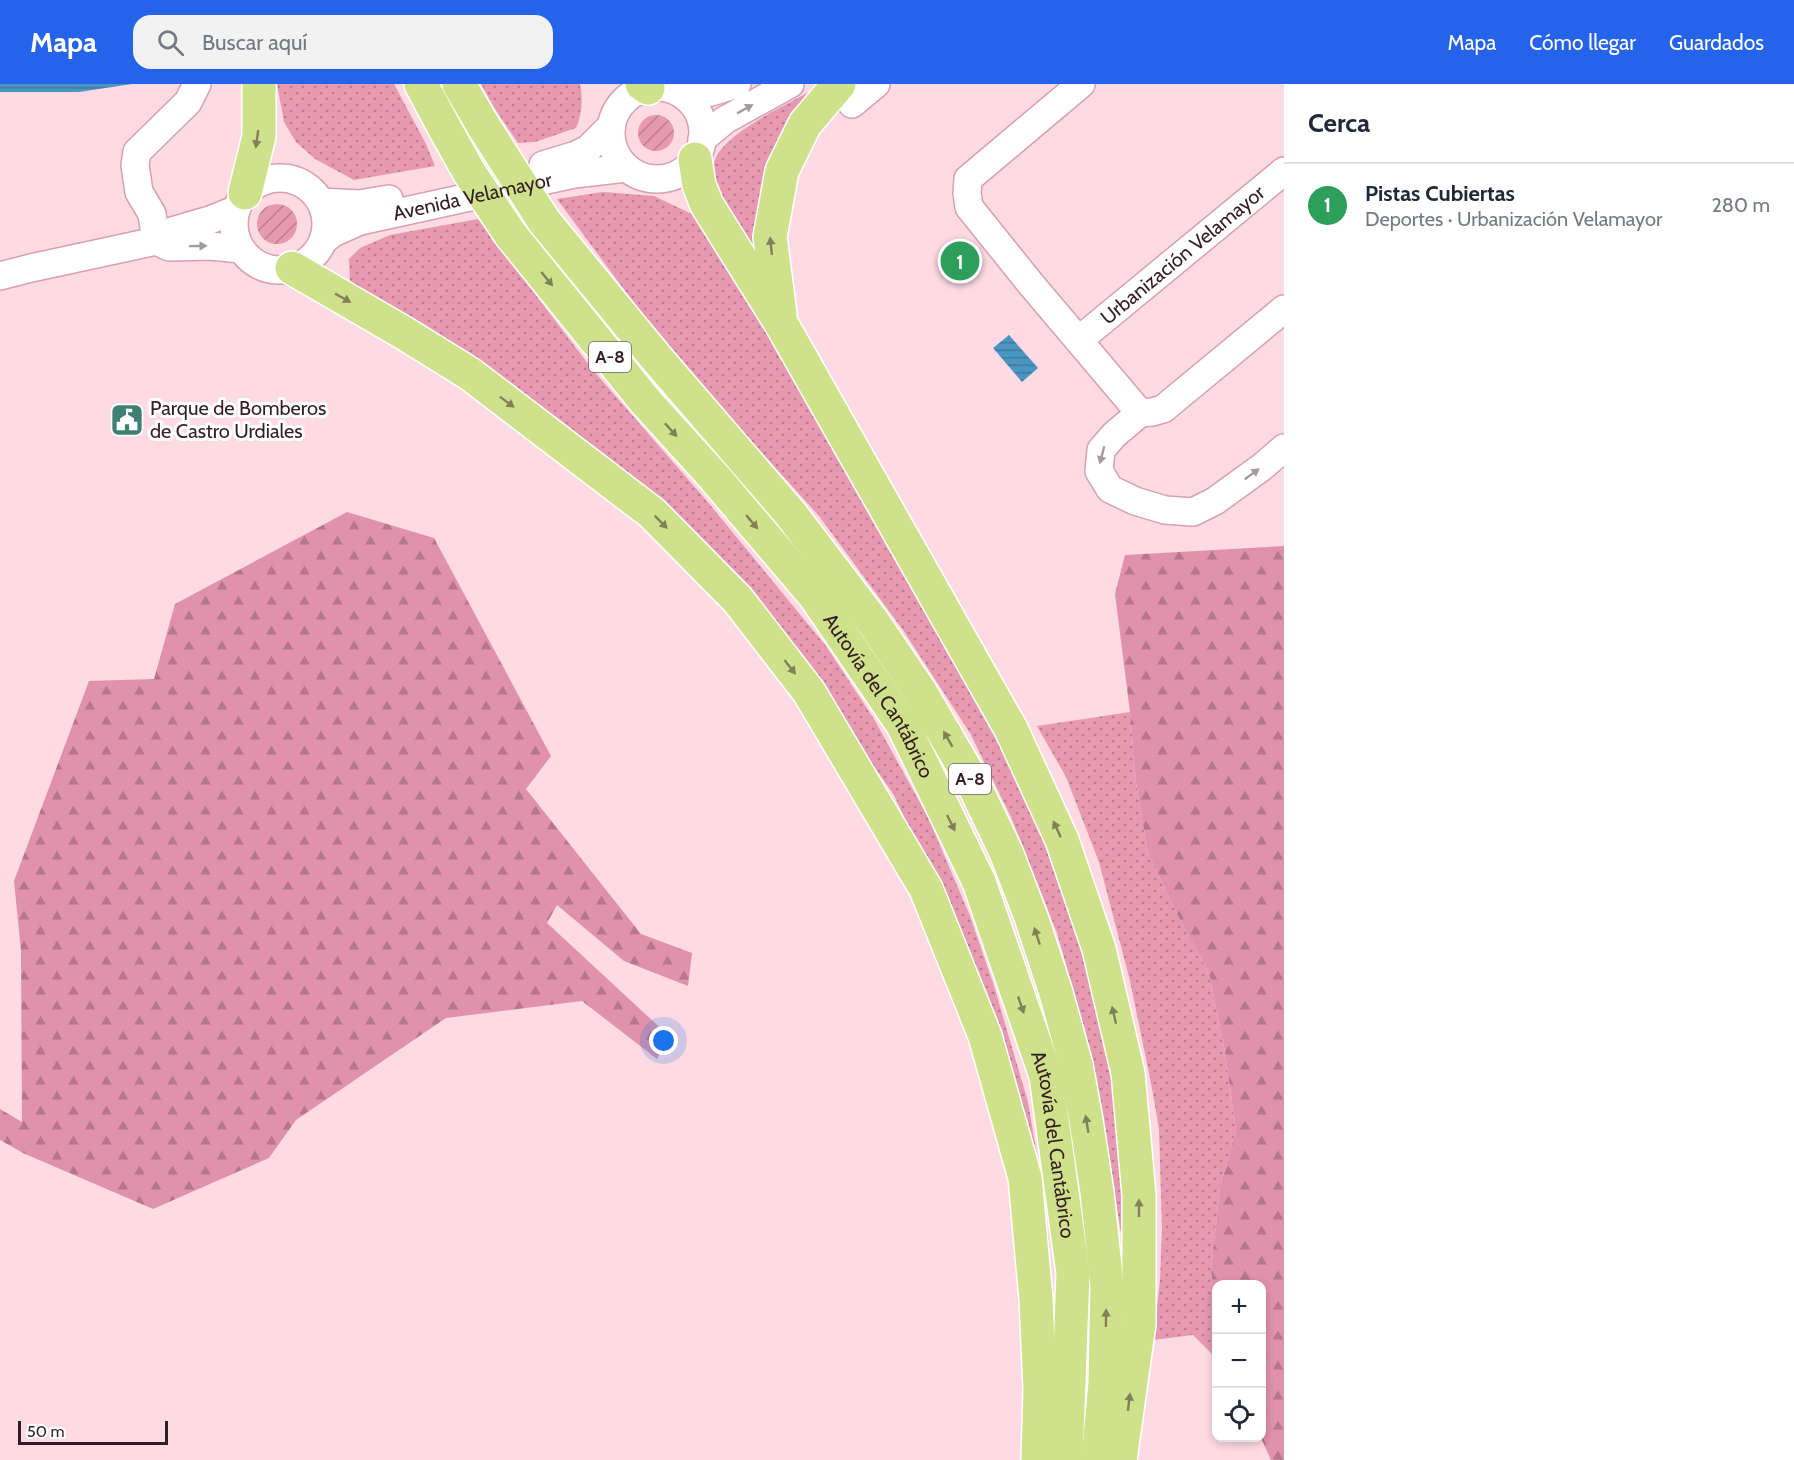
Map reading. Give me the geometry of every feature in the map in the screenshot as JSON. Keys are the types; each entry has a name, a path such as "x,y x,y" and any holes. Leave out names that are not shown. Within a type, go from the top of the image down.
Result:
{"highway":[{"path":"240,201 259,136 259,84"},
{"name":"Autovía del Cantábrico","path":"421,84 469,172 510,234 646,402 714,477 815,596 903,725 979,882 1046,1076 1073,1273 1066,1460"},
{"name":"Autovía del Cantábrico","path":"459,84 544,221 658,360 790,513 873,622 921,693 972,781 1006,852 1031,917 1056,993 1076,1065 1097,1192 1107,1286 1105,1383 1098,1460"},
{"path":"782,325 770,237 783,171 805,124 845,94"},
{"path":"698,149 699,185 707,205 782,325 1011,729 1062,840 1099,949 1128,1073 1139,1196 1139,1324 1120,1460"},
{"path":"292,268 470,374 652,513 738,600 809,692 926,889 985,1036 1025,1178 1037,1321 1040,1389 1038,1460"}],"street":[{"path":"156,241 152,214 139,192 135,165 137,152 188,102 197,84"},
{"path":"683,95 711,92 737,84"},
{"path":"698,149 702,127 699,115 693,104 683,95 672,90 645,86 623,101 615,113 611,126 611,138 613,149 619,160 637,175 650,179 663,179 686,168 698,149 725,120 790,84"},
{"path":"845,94 876,84"},
{"path":"1081,84 968,179 969,207 1030,283 1140,412"},
{"name":"Avenida Velamayor","path":"321,202 359,204 547,165 588,149 611,126"},
{"name":"Avenida Velamayor","path":"324,240 333,233 360,221 574,174 626,168"},
{"name":"Urbanización Velamayor","path":"1079,340 1284,171"},
{"path":"0,276 156,241 169,232 210,220 240,201 255,185 266,179 279,177 292,179 314,191 326,214 327,227 324,240 317,252 306,262 279,270 264,268 251,260 241,249 235,237 233,223 240,201"},
{"path":"156,241 169,247 210,246 241,249"},
{"path":"1284,309 1163,408 1152,412 1140,412 1101,450 1099,471 1110,489 1135,501 1165,510 1193,512 1208,505 1262,467 1284,448"}],"shaded area":[{"path":"277,84 394,84 435,166 354,180 315,159 296,142 284,122"},
{"path":"481,84 580,84 580,118 576,128 535,142 518,143"},
{"path":"824,84 762,271 716,187 713,174 715,160 722,149 747,127"},
{"path":"656,115 669,120 674,133 669,146 656,151 643,146 638,133 643,120"},
{"path":"603,192 654,196 694,215 747,285 1044,820 1079,924 1129,1148 1123,1246 1098,1089 1085,1030 1057,933 1011,817 970,733 903,630 819,516 752,442 637,307 557,199"},
{"path":"277,204 285,205 291,210 296,216 296,232 291,238 285,243 277,244 269,243 263,238 258,232 257,224 258,216 263,210 269,205"},
{"path":"478,219 592,369 706,500 826,646 874,719 928,817 970,916 994,986 1028,1102 1049,1242 1039,1240 955,929 894,795 792,650 407,317 350,283 349,259 360,248 390,235"},
{"path":"1130,712 1136,783 1148,853 1209,973 1225,1052 1236,1130 1220,1187 1211,1270 1212,1355 1193,1335 1153,1340 1160,1281 1162,1229 1159,1129 1151,1083 1130,981 1099,862 1066,777 1037,726"}],"green space":[{"path":"347,512 434,538 551,756 526,789 641,934 692,953 688,986 624,961 557,905 547,923 668,1035 657,1059 582,1001 446,1018 296,1120 269,1158 153,1209 23,1153 0,1140 0,1109 22,1122 21,951 14,881 89,681 154,679 175,604"},
{"path":"1284,546 1284,1460 1271,1460 1263,1442 1266,1442 1266,1280 1212,1281 1211,1270 1220,1187 1236,1130 1225,1052 1209,973 1148,853 1136,783 1130,712 1115,594 1125,555"}],"water":[{"path":"0,84 132,84 79,92 0,92"},
{"path":"1009,335 1038,368 1022,382 993,348"}],"place":[{"name":"Pistas Cubiertas","path":"960,261"},
{"name":"Parque de Bomberos de Castro Urdiales","path":"127,420"}]}
